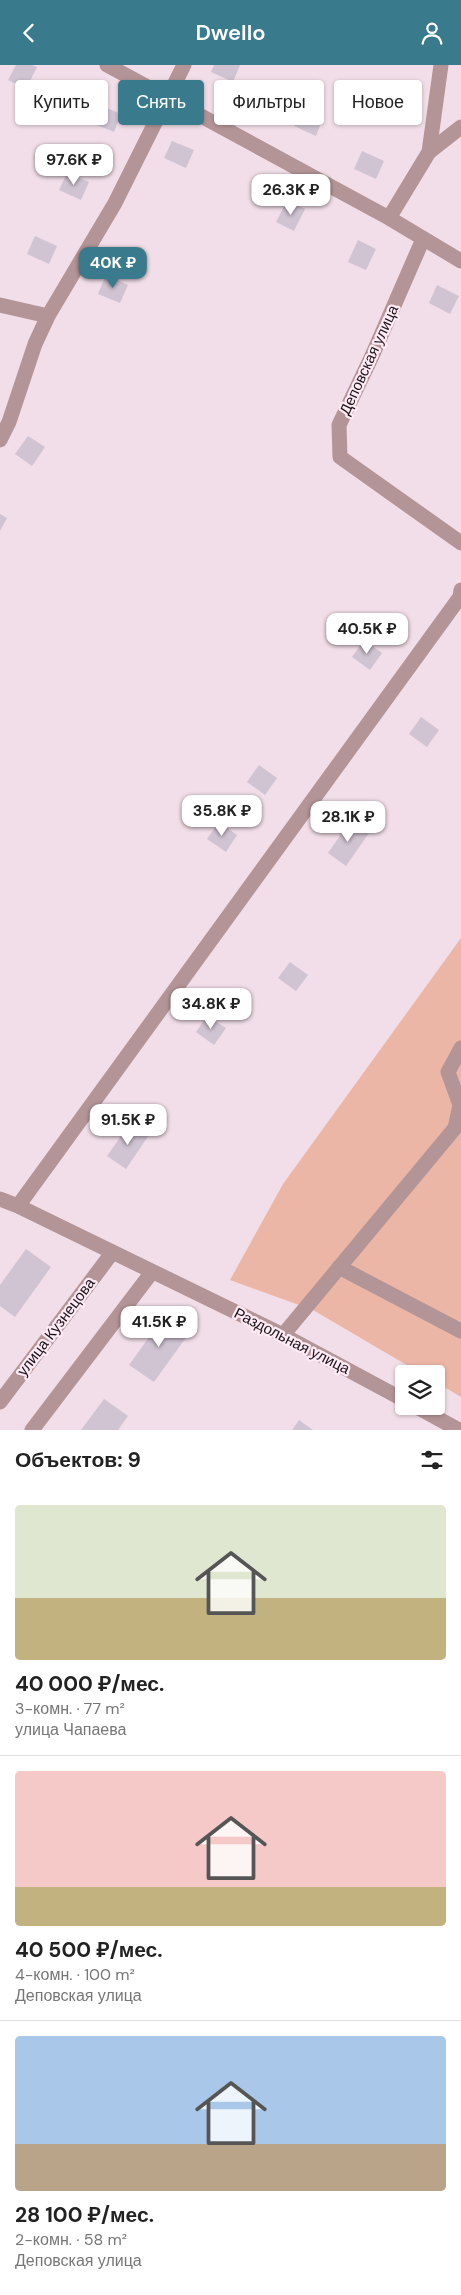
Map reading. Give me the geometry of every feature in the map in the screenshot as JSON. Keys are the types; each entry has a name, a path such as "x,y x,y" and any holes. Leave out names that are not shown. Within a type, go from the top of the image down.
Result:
{"street":[{"path":"106,65 134,80"},
{"path":"177,80 184,65"},
{"path":"429,152 442,65"},
{"path":"204,118 389,218 461,261"},
{"path":"0,440 9,422 35,344 48,316 115,203 154,125"},
{"path":"389,218 429,152 461,127"},
{"name":"Деповская улица","path":"423,239 372,356 338,425 340,457 461,543"},
{"path":"0,305 48,316"},
{"path":"0,1199 18,1206 460,597 461,590"},
{"path":"283,1335 454,1128 460,1105 448,1072 461,1048"},
{"path":"454,1128 461,1144"},
{"name":"Раздольная улица","path":"18,1206 283,1335 395,1395"},
{"name":"улица Кузнецова","path":"0,1402 112,1253"},
{"path":"339,1267 461,1331"},
{"path":"32,1430 152,1272"},
{"path":"432,1415 459,1430"}],"shaded area":[{"path":"461,938 461,1397 445,1387 445,1365 407,1365 313,1310 230,1280 283,1184"}],"building":[{"path":"16,65 32,65 37,67 30,80 15,80 15,84 8,80"},
{"path":"214,65 240,65 234,80 229,80 211,72"},
{"path":"108,108 118,113 118,122 114,132 97,125 108,125"},
{"path":"294,125 320,125 316,136"},
{"path":"172,141 194,150 186,168 164,158"},
{"path":"362,151 384,161 376,179 354,169"},
{"path":"67,173 89,182 81,200 59,190"},
{"path":"287,201 305,209 294,231 276,222"},
{"path":"35,236 57,246 49,264 27,254"},
{"path":"358,240 376,249 366,270 348,262"},
{"path":"106,275 128,285 120,303 98,294"},
{"path":"437,285 459,296 450,314 429,303"},
{"path":"28,436 45,447 32,466 15,454"},
{"path":"0,514 7,518 0,531"},
{"path":"364,640 382,653 370,670 352,657"},
{"path":"421,717 439,730 427,747 409,734"},
{"path":"259,765 277,778 265,795 247,782"},
{"path":"351,820 369,833 346,866 328,853"},
{"path":"219,822 237,835 226,852 207,839"},
{"path":"290,962 308,975 296,991 278,978"},
{"path":"207,1016 226,1028 214,1045 196,1032"},
{"path":"131,1122 149,1135 126,1169 107,1156"},
{"path":"26,1249 51,1267 15,1317 0,1306 0,1285"},
{"path":"165,1315 190,1332 154,1382 129,1365"},
{"path":"104,1399 128,1416 118,1430 81,1430"},
{"path":"299,1420 313,1430 292,1430"}]}
